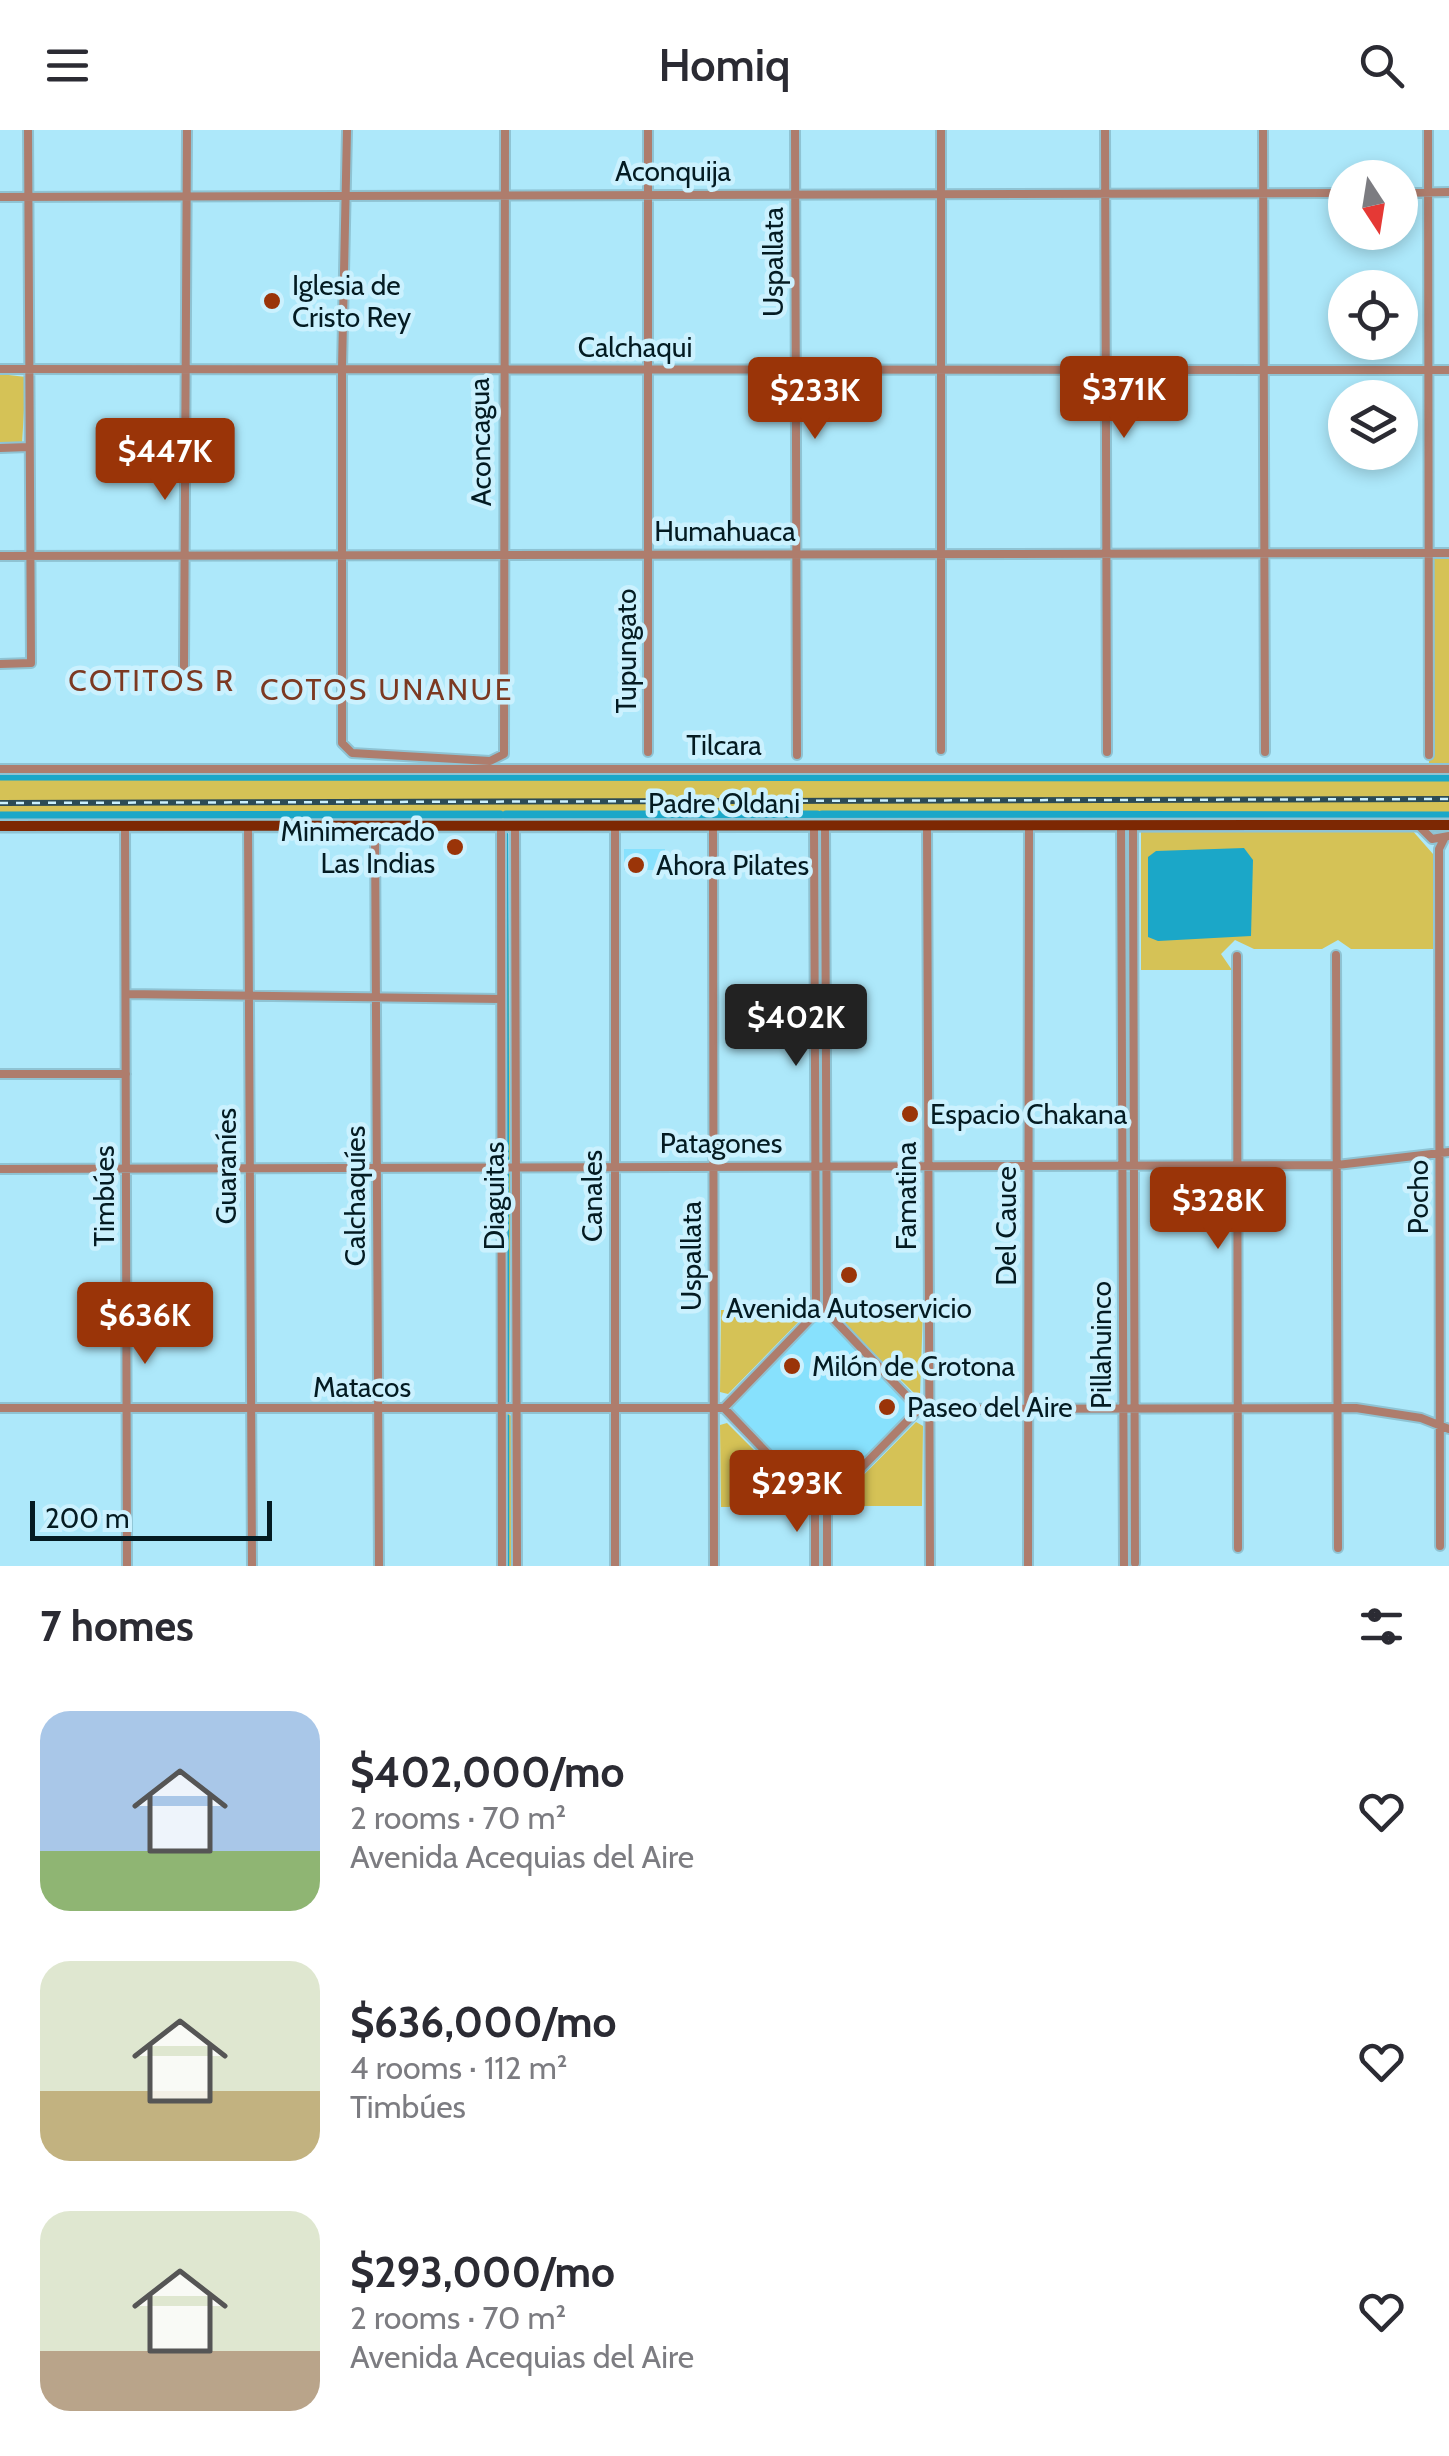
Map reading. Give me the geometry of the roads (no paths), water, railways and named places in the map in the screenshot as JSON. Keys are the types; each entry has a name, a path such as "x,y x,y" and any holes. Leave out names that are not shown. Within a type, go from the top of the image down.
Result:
{"main road":[{"name":"Padre Oldani","path":"0,826 1449,825"}],"street":[{"path":"0,664 32,663 28,130"},
{"path":"184,666 186,130"},
{"path":"343,555 347,130"},
{"name":"Aconcagua","path":"343,555 342,744 352,752 392,757 490,761 504,754 501,368 505,130"},
{"name":"Tupungato","path":"648,130 648,752"},
{"name":"Uspallata","path":"795,130 798,754"},
{"path":"941,130 941,750"},
{"path":"1105,130 1106,752"},
{"path":"1263,130 1265,752"},
{"path":"1428,130 1429,755"},
{"path":"1418,192 1449,192"},
{"name":"Aconquija","path":"0,197 1328,193"},
{"name":"Calchaqui","path":"0,369 1449,370"},
{"path":"0,448 29,448"},
{"name":"Humahuaca","path":"0,556 1449,554"},
{"name":"Tilcara","path":"0,769 1449,769"},
{"name":"Del Cauce","path":"1028,825 1028,1566"},
{"name":"Pillahuinco","path":"1127,825 1135,1562"},
{"path":"1418,825 1439,849"},
{"name":"Timbúes","path":"125,826 127,1566"},
{"name":"Guaraníes","path":"248,826 252,1566"},
{"name":"Calchaquíes","path":"375,826 379,1566"},
{"name":"Diaguitas","path":"501,826 502,1566"},
{"name":"Diaguitas","path":"515,826 517,1566"},
{"name":"Canales","path":"615,826 615,1566"},
{"name":"Uspallata","path":"713,826 719,1408 714,1566"},
{"path":"816,1312 820,826"},
{"path":"820,826 827,1312 919,1409"},
{"name":"Famatina","path":"928,826 930,1566"},
{"name":"Pocho","path":"1432,839 1447,838"},
{"name":"Pocho","path":"1440,1546 1445,1428 1445,1153 1439,849 1447,838"},
{"path":"1336,955 1338,1548"},
{"path":"1236,956 1238,1548"},
{"path":"126,994 501,999"},
{"path":"0,1074 126,1074"},
{"name":"Patagones","path":"0,1169 1337,1165 1445,1153"},
{"name":"Pillahuinco","path":"1124,1566 1129,1166"},
{"path":"816,1566 816,1504 719,1408 816,1312 827,1312"},
{"name":"Matacos","path":"0,1408 719,1408"},
{"path":"816,1504 826,1503 919,1409 1338,1408 1390,1411 1445,1428"},
{"path":"826,1503 826,1566"}],"waterway":[{"path":"0,776 1449,777"},
{"path":"0,816 500,815"},
{"path":"506,815 817,815"},
{"path":"822,815 1449,816"},
{"path":"507,834 508,1159"},
{"path":"508,1174 508,1402"},
{"path":"508,1416 508,1566"}],"railway":[{"path":"0,803 1449,799"}],"place":[{"name":"Iglesia de Cristo Rey","path":"272,301"},
{"name":"Minimercado Las Indias","path":"455,847"},
{"name":"Ahora Pilates","path":"636,865"},
{"name":"Espacio Chakana","path":"910,1114"},
{"name":"Avenida Autoservicio","path":"849,1275"},
{"name":"Milón de Crotona","path":"792,1366"},
{"name":"Paseo del Aire","path":"887,1407"}],"district":[{"name":"COTITOS R","path":"152,680"},
{"name":"COTOS UNANUE","path":"387,689"}]}
